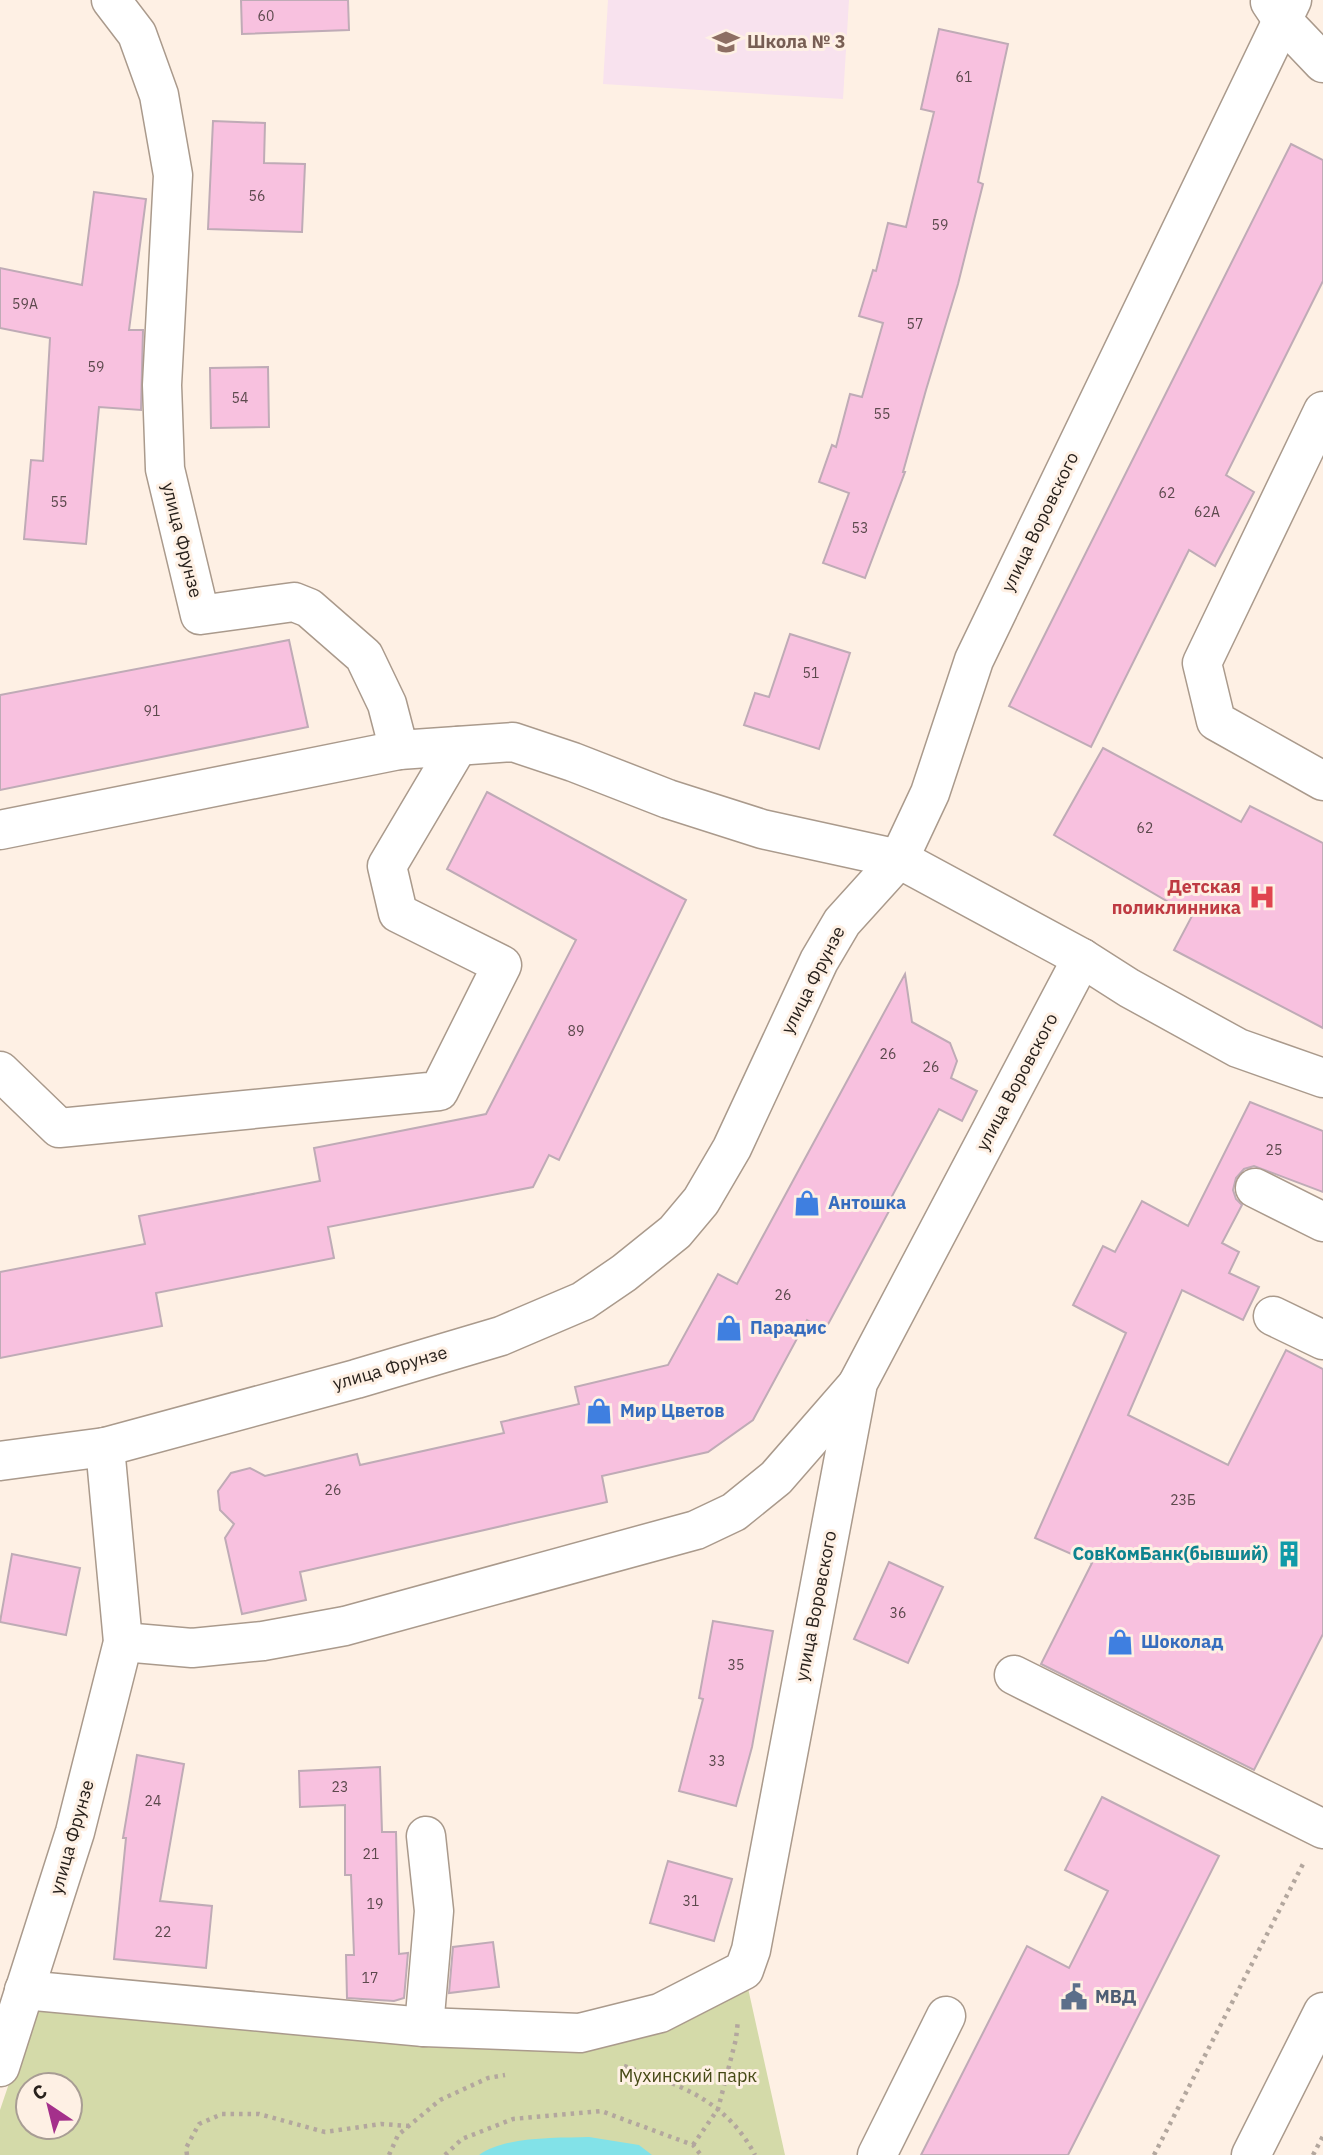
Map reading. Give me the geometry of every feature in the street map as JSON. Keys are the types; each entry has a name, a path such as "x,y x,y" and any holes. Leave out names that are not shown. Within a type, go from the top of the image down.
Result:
{"street":[{"name":"улица Фрунзе","path":"111,0 137,34 159,95 173,175 163,385 165,469 201,615 294,602 309,608 364,656 387,704 399,750"},
{"path":"1281,7 1323,63"},
{"name":"улица Воровского","path":"899,859 930,793 974,660 1281,7"},
{"path":"1323,411 1202,663 1216,721 1323,781"},
{"path":"0,830 399,750 513,743 573,762 668,799 762,829 899,859 1082,958 1129,988 1238,1048 1323,1078"},
{"path":"0,1071 59,1128 439,1091 502,965 398,913 387,866 458,746"},
{"name":"улица Фрунзе","path":"0,2067 75,1832 123,1642 105,1447 356,1379 501,1336 583,1301 624,1273 675,1232 701,1201 732,1148 819,961 842,922 899,859"},
{"name":"улица Воровского","path":"744,1970 753,1937 858,1383 1082,958"},
{"path":"1255,1188 1323,1222"},
{"path":"1273,1316 1323,1340"},
{"path":"123,1642 192,1648 263,1641 345,1626 696,1530 734,1512 776,1478 858,1383"},
{"path":"0,1461 105,1447"},
{"path":"1014,1675 1322,1829"},
{"path":"424,2027 434,1910 426,1836"},
{"path":"24,1990 424,2027 580,2034 660,2013 744,1970"},
{"path":"1251,2155 1323,2012"},
{"path":"877,2155 946,2016"}],"path":[{"path":"1154,2155 1322,1829"},
{"path":"693,2145 718,2109 736,2039 744,1970"},
{"path":"622,2065 678,2084 718,2109 746,2138 755,2155"},
{"path":"389,2155 398,2135 440,2100 488,2078 512,2074"},
{"path":"445,2155 462,2139 513,2119 601,2111 693,2145 701,2155"},
{"path":"187,2155 186,2148 199,2124 222,2113 259,2114 325,2132 382,2124 409,2126"},
{"path":"1313,2155 1323,2136"}],"shaded area":[{"name":"Школа № 3","path":"608,0 849,0 843,99 603,84"}],"green space":[{"name":"Мухинский парк","path":"744,1970 785,2155 0,2155 0,2110 40,1992 579,2033"}],"water":[{"path":"589,2137 639,2145 652,2155 479,2155 517,2141"}],"building":[{"path":"241,0 348,0 349,30 242,34"},
{"path":"939,29 1008,44 978,182 983,184 958,284 905,472 865,578 823,563 849,493 819,482 832,445 836,447 850,394 862,397 883,323 859,316 873,270 876,271 888,223 906,227 934,112 921,109"},
{"path":"213,121 265,123 264,163 305,164 302,232 208,229"},
{"path":"1291,144 1323,160 1323,281 1226,475 1254,492 1215,566 1189,550 1091,747 1009,706"},
{"path":"94,192 146,199 129,330 143,330 141,410 99,407 86,544 24,539 31,460 43,461 50,338 0,328 0,268 82,285"},
{"path":"268,367 269,427 211,428 210,368"},
{"path":"790,634 850,653 819,749 744,725 755,693 769,697"},
{"path":"289,640 308,727 0,790 0,695"},
{"path":"1103,748 1241,822 1250,806 1323,843 1323,1028 1174,950 1192,916 1054,835"},
{"path":"487,792 686,900 559,1160 549,1155 533,1187 328,1227 334,1258 156,1293 162,1326 0,1358 0,1272 145,1244 139,1216 320,1181 314,1148 486,1114 576,940 447,869"},
{"path":"905,974 912,1022 950,1043 957,1061 951,1078 977,1091 962,1121 939,1109 891,1198 895,1200 825,1330 807,1320 753,1420 708,1452 602,1476 607,1502 300,1572 306,1600 242,1614 225,1538 234,1524 220,1510 218,1491 231,1473 250,1468 265,1476 357,1454 360,1465 504,1433 501,1422 579,1404 575,1387 668,1365 718,1274 737,1284"},
{"path":"1250,1102 1323,1131 1323,1192 1254,1166 1244,1169 1236,1178 1233,1190 1242,1205 1222,1243 1239,1252 1229,1273 1259,1287 1243,1320 1182,1290 1128,1415 1228,1465 1286,1350 1323,1369 1323,1634 1254,1770 1041,1664 1092,1563 1035,1538 1126,1333 1073,1305 1103,1246 1115,1252 1142,1201 1188,1226"},
{"path":"12,1554 80,1568 66,1635 0,1622"},
{"path":"889,1562 943,1587 908,1663 854,1639"},
{"path":"713,1621 773,1631 752,1747 736,1806 679,1791 703,1699 699,1698"},
{"path":"137,1755 184,1764 160,1901 212,1906 206,1968 114,1959 126,1838 123,1838"},
{"path":"380,1767 382,1832 396,1832 399,1954 408,1953 404,1998 394,2001 347,1998 346,1955 354,1955 351,1875 345,1875 345,1805 300,1807 299,1771"},
{"name":"МВД","path":"1102,1797 1219,1856 1103,2086 1068,2155 921,2155 1027,1946 1069,1968 1108,1891 1065,1870"},
{"path":"668,1861 732,1879 714,1941 650,1923"},
{"path":"493,1942 499,1987 449,1993 453,1947"}],"place":[{"name":"Школа № 3","path":"726,42"},
{"name":"Детская поликлинника","path":"1262,897"},
{"name":"Антошка","path":"807,1203"},
{"name":"Парадис","path":"729,1328"},
{"name":"Мир Цветов","path":"599,1411"},
{"name":"СовКомБанк(бывший)","path":"1289,1554"},
{"name":"Шоколад","path":"1120,1642"},
{"name":"МВД","path":"1074,1997"}]}
